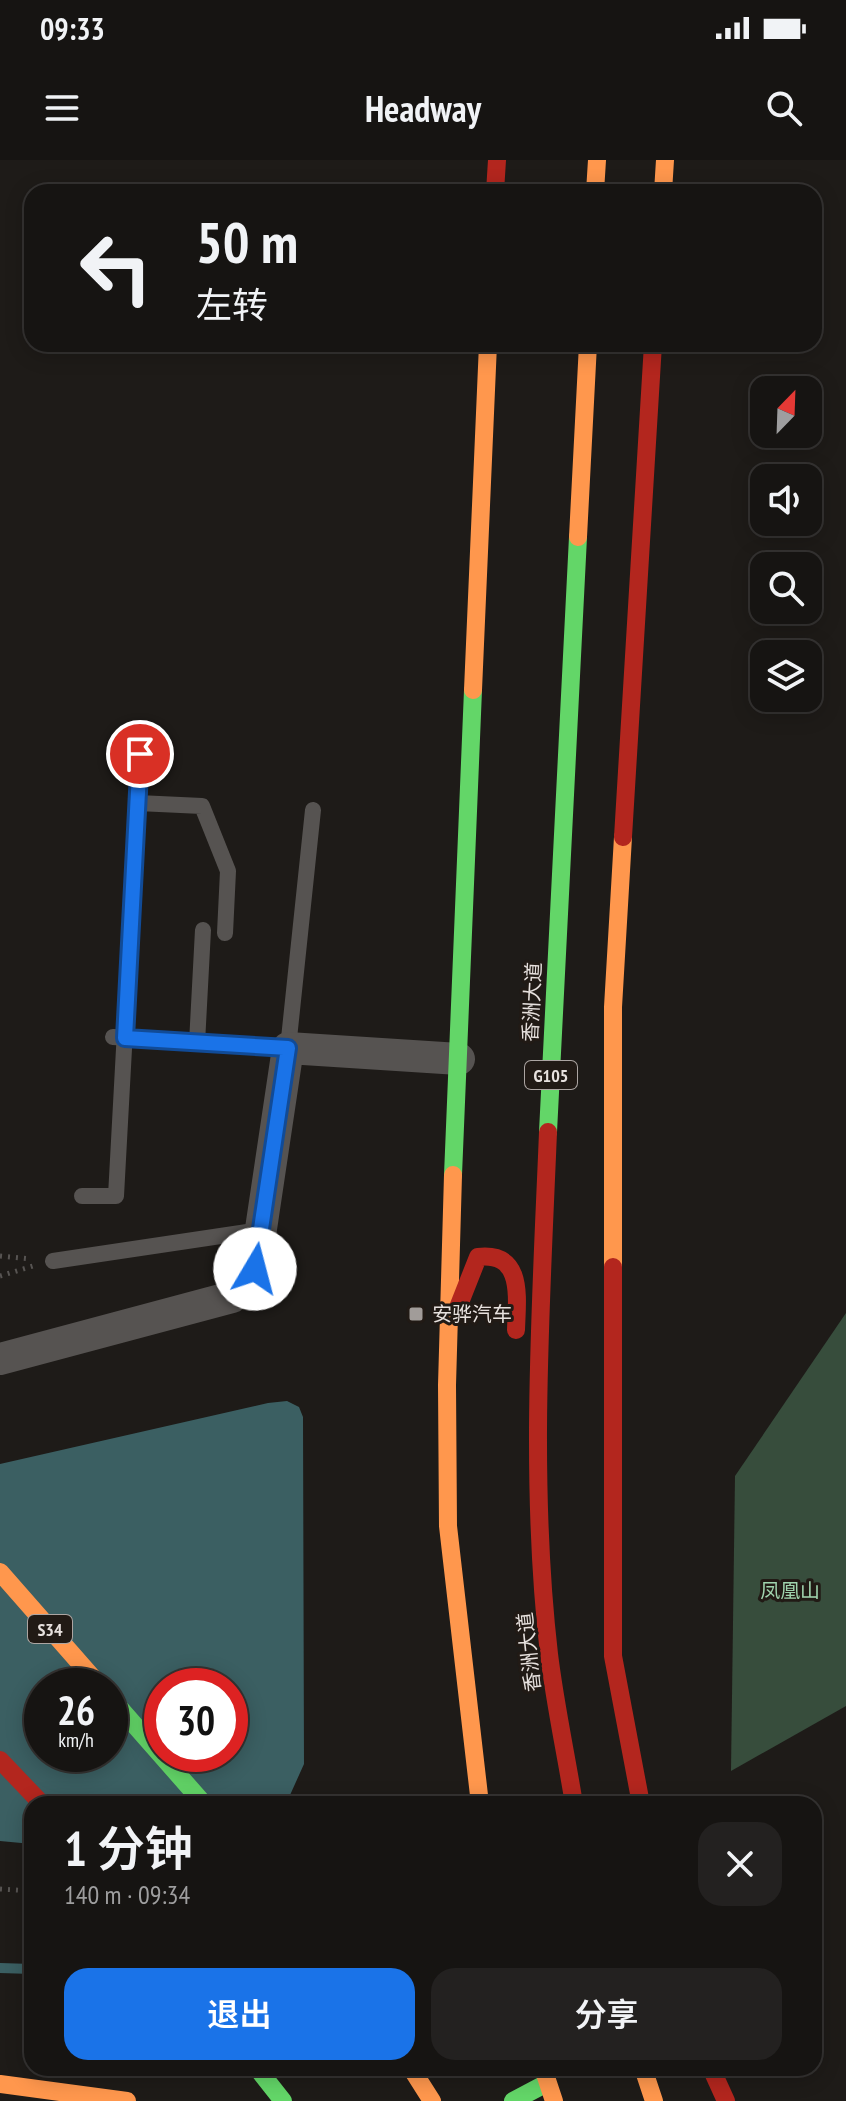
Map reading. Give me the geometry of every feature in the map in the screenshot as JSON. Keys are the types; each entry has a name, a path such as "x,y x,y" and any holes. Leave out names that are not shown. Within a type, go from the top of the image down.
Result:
{"main road":[{"path":"496,184 497,160"},
{"path":"596,184 597,160"},
{"path":"664,184 665,160"},
{"path":"479,1796 448,1526 448,1342 488,352"},
{"name":"香洲大道","path":"573,1796 549,1654 540,1513 539,1368 588,352"},
{"path":"639,1796 613,1656 613,1007 653,352"},
{"path":"448,1342 473,1265 478,1257 491,1253 504,1259 515,1275 516,1341"},
{"path":"522,1430 540,1466"},
{"name":"S34","path":"0,1572 84,1668"},
{"path":"128,1717 197,1796"},
{"path":"0,1760 34,1796"},
{"path":"263,2076 283,2101"},
{"path":"416,2076 432,2101"},
{"path":"646,2076 654,2101"},
{"path":"715,2076 726,2101"},
{"path":"0,2084 127,2101"},
{"path":"513,2101 548,2084"}],"street":[{"path":"0,1359 232,1297 255,1269 288,1048 459,1059"}],"lane":[{"path":"82,1196 116,1196 119,1038 140,754"},
{"path":"138,803 202,806 228,871 225,933"},
{"path":"119,1038 288,1048 313,810"},
{"path":"197,1043 203,930"},
{"path":"53,1261 254,1231"}],"path":[{"path":"0,1276 53,1261"},
{"path":"0,1889 24,1890"}],"green space":[{"name":"凤凰山","path":"846,1313 846,1706 731,1771 735,1476"}],"water":[{"path":"287,1401 299,1407 303,1417 304,1764 290,1796 24,1796 24,1843 0,1841 0,1464 268,1403"}],"waterway":[{"path":"0,1968 24,1969"}],"traffic: fast":[{"path":"548,1132 578,537"},
{"path":"453,1175 473,690"},
{"path":"128,1717 197,1796"},
{"path":"263,2076 283,2101"},
{"path":"513,2101 547,2083"}],"traffic: slow":[{"path":"596,184 597,160"},
{"path":"664,184 665,160"},
{"path":"473,690 488,352"},
{"path":"578,537 588,352"},
{"path":"613,1267 613,1007 623,837"},
{"path":"453,1175 447,1385 448,1526 479,1796"},
{"path":"0,1572 84,1668"},
{"path":"416,2076 432,2101"},
{"path":"546,2076 554,2101"},
{"path":"646,2076 654,2101"},
{"path":"0,2084 127,2101"}],"traffic: jam":[{"path":"496,184 497,160"},
{"path":"623,837 653,352"},
{"path":"548,1132 538,1393 539,1524 549,1654 573,1796"},
{"path":"457,1310 478,1257 493,1257 511,1269 515,1279 516,1330"},
{"path":"613,1267 613,1656 639,1796"},
{"path":"0,1760 34,1796"},
{"path":"715,2076 726,2101"}],"place":[{"name":"安骅汽车","path":"416,1314"}],"route":[{"path":"140,754 125,1038 288,1048 255,1269"}]}
